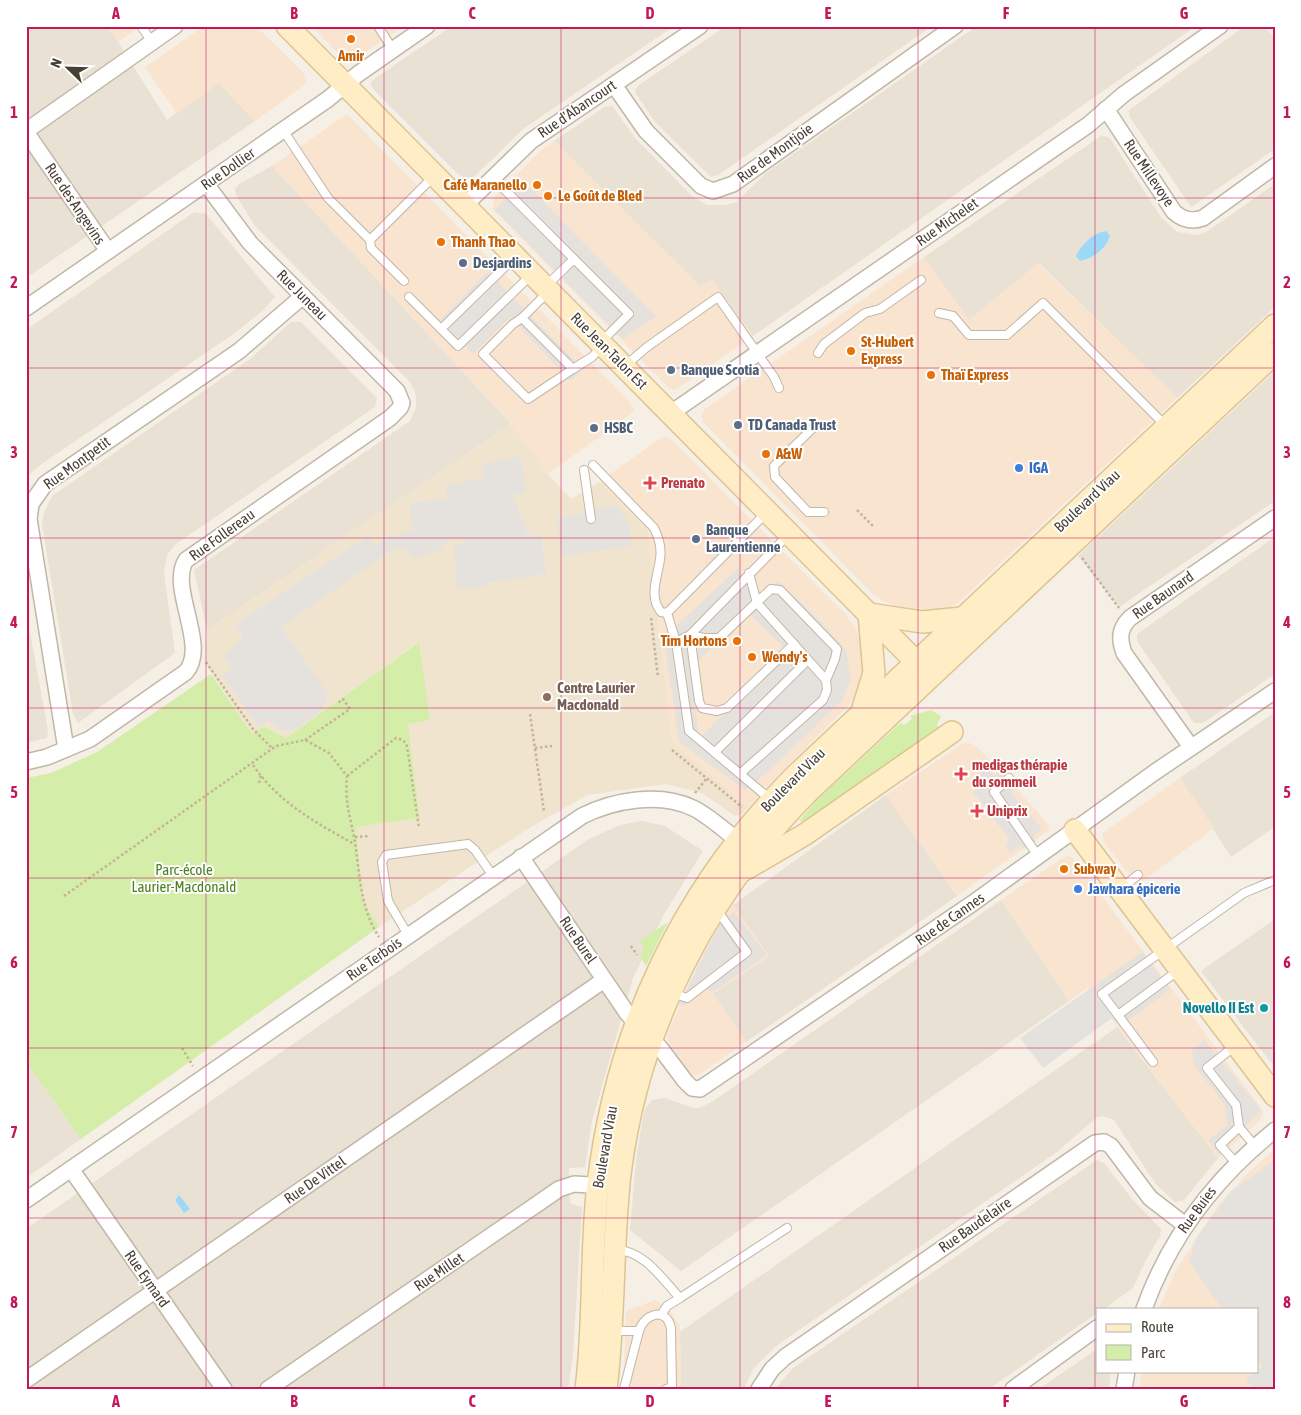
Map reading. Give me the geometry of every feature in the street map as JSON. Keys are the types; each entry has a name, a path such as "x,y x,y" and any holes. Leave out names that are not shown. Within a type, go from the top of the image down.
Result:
{"main road":[{"name":"Rue Jean-Talon Est","path":"287,26 931,676"},
{"name":"Boulevard Viau","path":"586,1389 598,1185 611,1109 636,1022 674,937 701,891 737,840 771,800 916,661 1275,325"},
{"name":"Boulevard Viau","path":"606,1389 619,1187 631,1112 652,1040 670,992 712,912 739,872 790,810 1275,353"},
{"path":"861,713 874,673 869,614 922,622 962,618"},
{"name":"Boulevard Viau","path":"739,872 804,835 952,732"},
{"path":"790,810 786,826 794,834 804,835"},
{"path":"1076,830 1163,949 1275,1096"}],"street":[{"path":"26,132 176,26"},
{"name":"Rue Dollier","path":"26,308 283,130 427,26"},
{"name":"Rue d'Abancourt","path":"465,205 531,140 700,26"},
{"name":"Rue de Montjoie","path":"614,85 646,131 694,180 707,189 720,190 732,184 955,26"},
{"name":"Rue Michelet","path":"671,414 1088,125 1124,94 1220,26"},
{"name":"Rue Millevoye","path":"1106,110 1174,212 1187,220 1195,221 1203,218 1275,166"},
{"name":"Rue des Angevins","path":"26,132 108,251"},
{"name":"Rue Juneau","path":"206,184 250,243 397,391 402,403"},
{"name":"Rue Montpetit","path":"66,749 28,519 31,504 45,484 246,346 303,296"},
{"name":"Rue Follereau","path":"26,762 90,739 186,672 191,666 194,652 181,574 186,560 395,414 402,403"},
{"name":"Rue Baunard","path":"1191,748 1124,653 1120,632 1130,618 1275,518"},
{"name":"Rue de Cannes","path":"636,1022 688,1085 697,1089 705,1087 1275,691"},
{"name":"Rue Terbois","path":"26,1200 564,826 591,811 614,804 671,800 695,809 737,840"},
{"name":"Rue Burel","path":"521,857 604,980 636,1022"},
{"name":"Rue De Vittel","path":"26,1380 604,980"},
{"name":"Rue Buies","path":"1144,1308 1161,1265 1185,1225 1208,1194 1236,1163 1275,1130"},
{"name":"Rue Baudelaire","path":"760,1389 768,1373 785,1357 1096,1143 1104,1142 1111,1146 1150,1198 1185,1225"},
{"name":"Rue Eymard","path":"71,1169 224,1389"},
{"name":"Rue Millet","path":"268,1389 559,1189 574,1184 619,1187"},
{"path":"1013,1389 1094,1334"},
{"path":"1124,1389 1127,1372"}],"lane":[{"path":"141,26 152,42"},
{"path":"378,26 393,50"},
{"path":"283,130 328,198 370,240 371,248 404,281"},
{"path":"370,240 435,175"},
{"path":"493,178 629,314 592,356 528,399 484,354 513,324 522,318 542,284"},
{"path":"441,329 516,256"},
{"path":"409,296 458,346 574,259"},
{"path":"818,353 824,344 865,313 880,309 921,280"},
{"path":"624,366 643,350 718,297 779,388"},
{"path":"939,313 953,316 969,335 1007,335 1043,303 1167,427"},
{"path":"522,318 573,369"},
{"path":"816,425 774,466 775,478 808,512 824,512"},
{"path":"593,465 654,528 660,540 655,604 661,612 667,613"},
{"path":"584,470 591,518"},
{"path":"667,613 768,512"},
{"path":"676,642 690,635 789,534"},
{"path":"749,573 756,603 826,680"},
{"path":"690,635 704,638 719,638 771,589 780,590 837,649 836,659 826,680 827,690 823,700 741,773"},
{"path":"667,613 676,642 689,731 771,800"},
{"path":"690,635 699,701 702,708 717,711 727,708 794,644"},
{"path":"715,752 808,660"},
{"path":"1009,778 994,792 1038,856"},
{"path":"408,935 388,901 382,862 386,855 468,844 475,850 493,876"},
{"path":"1119,889 1138,875"},
{"path":"1153,1062 1102,994 1244,893 1275,880"},
{"path":"670,992 687,998 747,952 722,917 712,912"},
{"path":"1118,1016 1180,970"},
{"path":"1236,1045 1208,1068 1236,1105 1239,1127 1255,1146"},
{"path":"1236,1163 1220,1145 1239,1127"},
{"path":"661,1315 667,1306 787,1228"},
{"path":"615,1250 631,1252 641,1258 680,1298"},
{"path":"624,1389 639,1331 646,1318 653,1314 661,1315 667,1319 671,1328 672,1387 666,1389"},
{"path":"611,1331 639,1331"}],"path":[{"path":"857,510 873,526"},
{"path":"1078,553 1120,609"},
{"path":"650,618 658,677"},
{"path":"206,662 253,729 273,749"},
{"path":"64,896 273,749 305,740 350,709 343,699 338,703"},
{"path":"530,714 544,811"},
{"path":"347,776 396,738 403,740 407,746 419,828"},
{"path":"305,740 328,753 347,776 345,799 354,838 362,896 379,937"},
{"path":"535,748 552,746"},
{"path":"672,750 746,810"},
{"path":"253,764 261,776 283,800 302,814 354,844"},
{"path":"259,783 261,776"},
{"path":"696,793 707,778"},
{"path":"354,838 370,836"},
{"path":"631,946 637,955"},
{"path":"182,1048 193,1066"}],"shaded area":[{"path":"26,26 108,26 167,120 218,82 255,121 26,278"},
{"path":"108,26 141,26 118,42"},
{"path":"204,26 256,26 304,73 306,84 255,121 219,83 177,114 145,67"},
{"path":"312,26 400,26 401,28 350,62 344,60"},
{"path":"452,26 674,26 523,129 473,178 469,179 459,175 373,89 370,83"},
{"path":"726,26 932,26 718,175 711,177 655,122 636,94 635,89"},
{"path":"977,26 1196,26 753,336 712,280 700,286 554,141 605,107 612,106 636,139 692,196 707,205 725,205 736,202 766,173"},
{"path":"1245,26 1265,26 1275,39 1275,149 1191,207 1129,116 1129,110"},
{"path":"347,114 629,401 635,411 548,474 511,424 272,166"},
{"path":"1101,136 1108,137 1111,140 1161,217 1177,232 1198,235 1208,231 1275,184 1275,307 1177,398 1039,263 969,321 924,257"},
{"path":"554,141 700,286 712,280 753,336 677,389 673,390 667,386 493,210 493,202 496,195 539,152"},
{"path":"272,166 511,424 207,630 194,570 410,421 416,408 416,395 410,382 255,226 236,195 235,189 239,184"},
{"path":"523,181 656,316 623,339 495,210"},
{"path":"194,212 206,214 275,297 263,310 235,333 43,463 26,477 26,330"},
{"path":"924,257 969,320 1038,263 1177,398 958,603 949,608 925,612 895,607 874,595 703,422 701,415 705,409"},
{"path":"488,272 583,369 571,381 510,317 473,354 440,320"},
{"path":"291,322 301,322 377,398 375,407 176,544 167,555 164,573 175,653 78,723 73,714 42,524 44,512 52,496 250,359"},
{"path":"1275,371 1275,501 1119,607 1078,556"},
{"name":"Centre Laurier Macdonald","path":"511,424 548,474 571,499 599,482 648,532 672,743 748,807 742,814 735,816 702,793 666,784 587,795 526,830 379,927 363,900 356,827 420,818 408,723 430,720 418,642 286,738 263,726 252,734 207,666 207,630"},
{"path":"664,436 671,439 845,614 856,629 863,648 864,673 858,693 852,702 748,807 672,744 648,533 599,482"},
{"path":"518,456 521,460 526,492 513,495 528,535 541,535 546,574 486,583 483,587 457,589 454,546 465,543 462,538 444,543 440,550 413,558 407,548 393,549 281,627 328,693 325,703 319,712 295,730 278,729 268,720 259,727 222,676 232,668 224,657 243,637 235,625 368,536 374,545 389,537 412,530 410,503 447,499 446,486 484,477 483,464"},
{"path":"616,506 629,524 632,546 562,556 556,518"},
{"path":"1275,537 1275,674 1203,723 1194,723 1137,641 1137,634"},
{"path":"728,541 735,547 690,594 685,589"},
{"path":"738,568 754,599 768,586 778,581 817,618 846,650 851,679 841,702 763,776 745,790 679,742 664,637","holes":["749,614 788,651 699,739 690,668"]},
{"path":"26,611 48,730 47,738 26,743"},
{"path":"1275,712 1275,827 1231,857 1180,778"},
{"path":"964,743 976,746 1036,810 1048,825 1049,830 957,896 886,795"},
{"path":"987,768 995,776 1000,771 1015,786 1011,793 1042,829 1033,837 1036,841 1024,849 1021,845 1010,852 1005,845 1010,840 973,792 984,784 978,776"},
{"path":"1180,778 1214,828 1137,885 1103,841 1103,833"},
{"path":"886,795 957,896 746,1042 713,994 769,956 733,905"},
{"path":"642,821 665,826 703,851 664,914 633,978 592,1121 585,1167 569,1168 570,1203 582,1207 573,1355 568,1389 26,1389 26,1229 589,839 620,825"},
{"path":"1070,856 1261,1108 1263,1114 1259,1121 1218,1158 1088,988 1069,1001 1001,900 1064,857"},
{"path":"1001,900 1069,1001 681,1271 630,1230 636,1161 642,1122 645,1109 652,1100 665,1098 693,1108 699,1108 712,1102"},
{"path":"733,905 769,956 713,994 746,1042 700,1074 694,1076 689,1072 668,1041 667,1035 698,964 728,909"},
{"path":"734,912 767,955 713,992 704,989 684,1006 679,1004 719,926"},
{"path":"1275,919 1275,1068 1201,971"},
{"path":"1142,952 1170,989 1120,1027 1112,1018 1043,1068 1020,1038"},
{"path":"1117,1027 1218,1158 1184,1200 1175,1202 1155,1183 1114,1120 1103,1116 1097,1117 1057,1152 776,1346 753,1369 744,1389 681,1389 680,1332"},
{"path":"1204,1040 1261,1110 1219,1155 1208,1140 1228,1125 1224,1104 1191,1061 1194,1059 1191,1052"},
{"path":"26,1062 81,1139 26,1178"},
{"path":"1275,1149 1275,1389 1139,1389 1142,1372 1258,1372 1258,1308 1159,1308 1176,1270 1218,1206 1250,1171"},
{"path":"1097,1160 1104,1163 1132,1199 1161,1229 1160,1236 1133,1288 1105,1308 1096,1308 1096,1314 989,1389 775,1389 793,1368"},
{"path":"1275,1160 1275,1389 1253,1389 1246,1378 1254,1372 1258,1372 1258,1369 1262,1366 1258,1361 1258,1308 1221,1308 1189,1261 1196,1238 1231,1191"},
{"path":"655,1300 670,1310 680,1327 681,1389 621,1389 624,1369 626,1311"},
{"path":"1096,1350 1096,1372 1111,1372 1109,1389 1039,1389"}],"green space":[{"name":"Parc-école Laurier-Macdonald","path":"419,642 430,720 408,724 420,818 356,827 363,900 379,927 81,1139 26,1062 26,778 51,773 97,752 211,674 252,734 263,726 286,738"},
{"path":"931,710 941,716 937,725 939,727 805,821 799,821 817,800 897,726 901,723 904,725 912,719 910,716"},
{"path":"668,922 646,966 640,956 644,948 640,941"}],"water":[{"path":"1106,231 1110,236 1102,249 1089,258 1080,261 1076,256 1081,247 1092,237"},
{"path":"179,1195 190,1209 184,1213 175,1200"}],"place":[{"name":"Amir","path":"351,39"},
{"name":"Café Maranello","path":"537,185"},
{"name":"Le Goût de Bled","path":"548,196"},
{"name":"Thanh Thao","path":"441,242"},
{"name":"Desjardins","path":"463,263"},
{"name":"St-Hubert Express","path":"851,351"},
{"name":"Banque Scotia","path":"671,370"},
{"name":"Thaï Express","path":"931,375"},
{"name":"TD Canada Trust","path":"738,425"},
{"name":"HSBC","path":"594,428"},
{"name":"A&W","path":"766,454"},
{"name":"IGA","path":"1019,468"},
{"name":"Prenato","path":"650,483"},
{"name":"Banque Laurentienne","path":"696,539"},
{"name":"Tim Hortons","path":"737,641"},
{"name":"Wendy's","path":"752,657"},
{"name":"Centre Laurier Macdonald","path":"547,697"},
{"name":"medigas thérapie du sommeil","path":"961,774"},
{"name":"Uniprix","path":"977,811"},
{"name":"Subway","path":"1064,869"},
{"name":"Jawhara épicerie","path":"1078,889"},
{"name":"Novello II Est","path":"1264,1008"}]}
